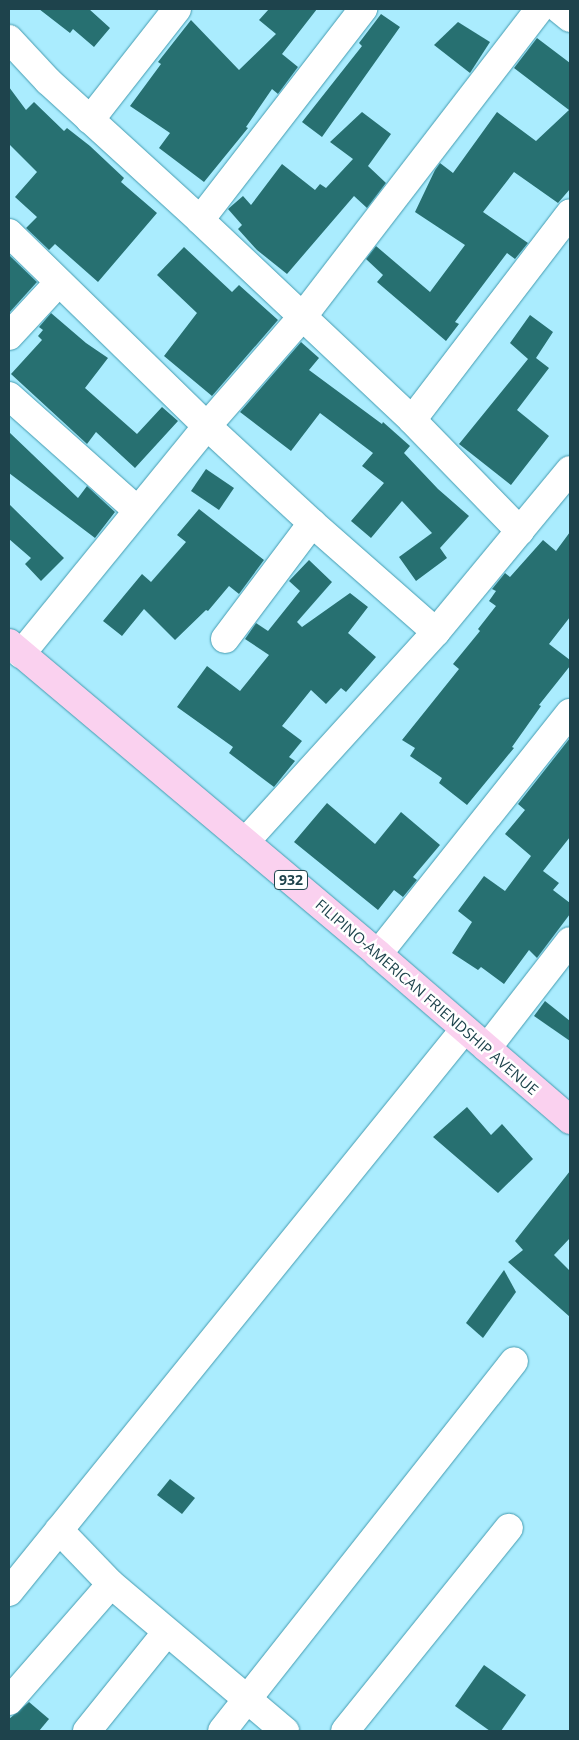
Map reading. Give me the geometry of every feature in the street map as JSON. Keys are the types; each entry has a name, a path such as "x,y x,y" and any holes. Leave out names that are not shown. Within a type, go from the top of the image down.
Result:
{"main road":[{"name":"FILIPINO-AMERICAN FRIENDSHIP AVENUE","path":"15,649 378,954 570,1120"}],"street":[{"path":"90,120 177,9"},
{"path":"200,220 363,9"},
{"path":"15,649 138,510 207,426 303,316 539,9"},
{"path":"559,9 570,18"},
{"path":"9,40 48,81 200,220 412,420 520,531"},
{"path":"412,420 570,213"},
{"path":"9,233 58,283 207,426 312,524 436,632"},
{"path":"9,336 58,283"},
{"path":"9,396 138,510"},
{"path":"245,842 436,632 570,470"},
{"path":"225,639 312,524"},
{"path":"378,954 570,713"},
{"path":"487,1048 570,941"},
{"path":"9,1592 464,1030"},
{"path":"222,1731 514,1361"},
{"path":"345,1731 509,1528"},
{"path":"59,1530 111,1584 285,1731"},
{"path":"9,1701 111,1584"},
{"path":"87,1731 167,1632"}],"building":[{"path":"39,9 89,9 110,28 94,47 73,29 70,33"},
{"path":"269,9 317,9 282,54 298,67 278,94 272,89 246,127 248,128 204,182 159,148 170,133 130,106 161,64 158,62 191,20 239,70 276,34 259,20"},
{"path":"381,14 400,27 322,137 302,122 362,46 359,43"},
{"path":"458,22 490,42 470,73 434,45"},
{"path":"537,38 570,63 570,189 558,203 514,172 483,212 528,243 515,259 507,253 455,322 459,324 446,341 377,282 383,275 366,259 376,246 430,292 465,245 415,212 440,163 453,173 497,112 536,141 569,110 514,68"},
{"path":"9,87 26,110 34,102 64,131 67,128 90,146 124,178 121,182 157,213 98,282 55,244 49,250 26,228 37,217 15,197 37,172 9,144"},
{"path":"362,112 391,134 368,166 386,183 367,208 354,196 287,274 257,250 238,229 242,225 228,209 243,196 251,205 282,164 315,190 320,184 326,188 353,159 330,142"},
{"path":"184,247 232,292 239,285 278,320 212,396 164,356 197,313 157,275"},
{"path":"9,255 37,282 9,313"},
{"path":"51,313 86,343 108,358 85,388 137,434 162,407 178,421 135,468 96,432 87,444 11,374 42,340 38,336 43,330 39,327"},
{"path":"530,315 553,332 536,358 549,368 517,410 549,436 511,485 459,444 528,359 510,343"},
{"path":"301,342 319,358 309,370 382,424 383,422 410,446 404,453 438,489 469,516 440,548 447,558 416,581 399,557 432,533 402,501 371,538 351,521 384,483 362,466 373,453 320,413 291,451 240,412"},
{"path":"9,432 78,498 87,486 115,512 95,538 9,473"},
{"path":"206,469 234,488 219,510 191,491"},
{"path":"9,504 64,558 41,581 25,564 31,558 9,539"},
{"path":"199,509 264,560 239,594 229,586 208,611 206,610 175,640 144,609 122,636 103,621 142,574 151,582 186,542 177,535"},
{"path":"570,532 570,617 549,644 570,660 570,666 539,705 541,706 512,747 514,748 467,805 439,783 442,778 410,756 415,748 402,740 459,669 453,664 480,631 478,629 496,606 489,601 496,591 492,589 505,573 510,577 543,540 556,551"},
{"path":"309,560 332,582 297,622 302,627 350,593 368,607 348,633 376,657 346,692 341,688 326,704 311,690 282,726 302,741 289,757 295,761 274,787 229,753 233,747 177,707 207,666 240,691 269,655 245,639 256,623 268,631 300,591 289,581"},
{"path":"570,738 570,837 543,871 559,883 553,890 570,903 570,914 537,958 529,950 504,984 481,967 478,970 452,953 472,922 458,911 484,876 505,891 531,856 505,834 525,810 518,804"},
{"path":"327,803 375,844 401,812 440,845 413,877 417,880 403,897 394,890 378,910 294,842"},
{"path":"545,1001 570,1021 570,1041 534,1016"},
{"path":"467,1107 491,1135 502,1124 533,1159 498,1193 433,1137"},
{"path":"570,1171 570,1238 554,1255 570,1271 570,1317 508,1262 523,1250 515,1241"},
{"path":"504,1270 516,1292 483,1338 466,1323"},
{"path":"170,1479 195,1498 182,1514 157,1495"},
{"path":"484,1665 526,1695 501,1731 490,1731 455,1706"},
{"path":"29,1702 49,1719 39,1731 9,1731 9,1719"}]}
